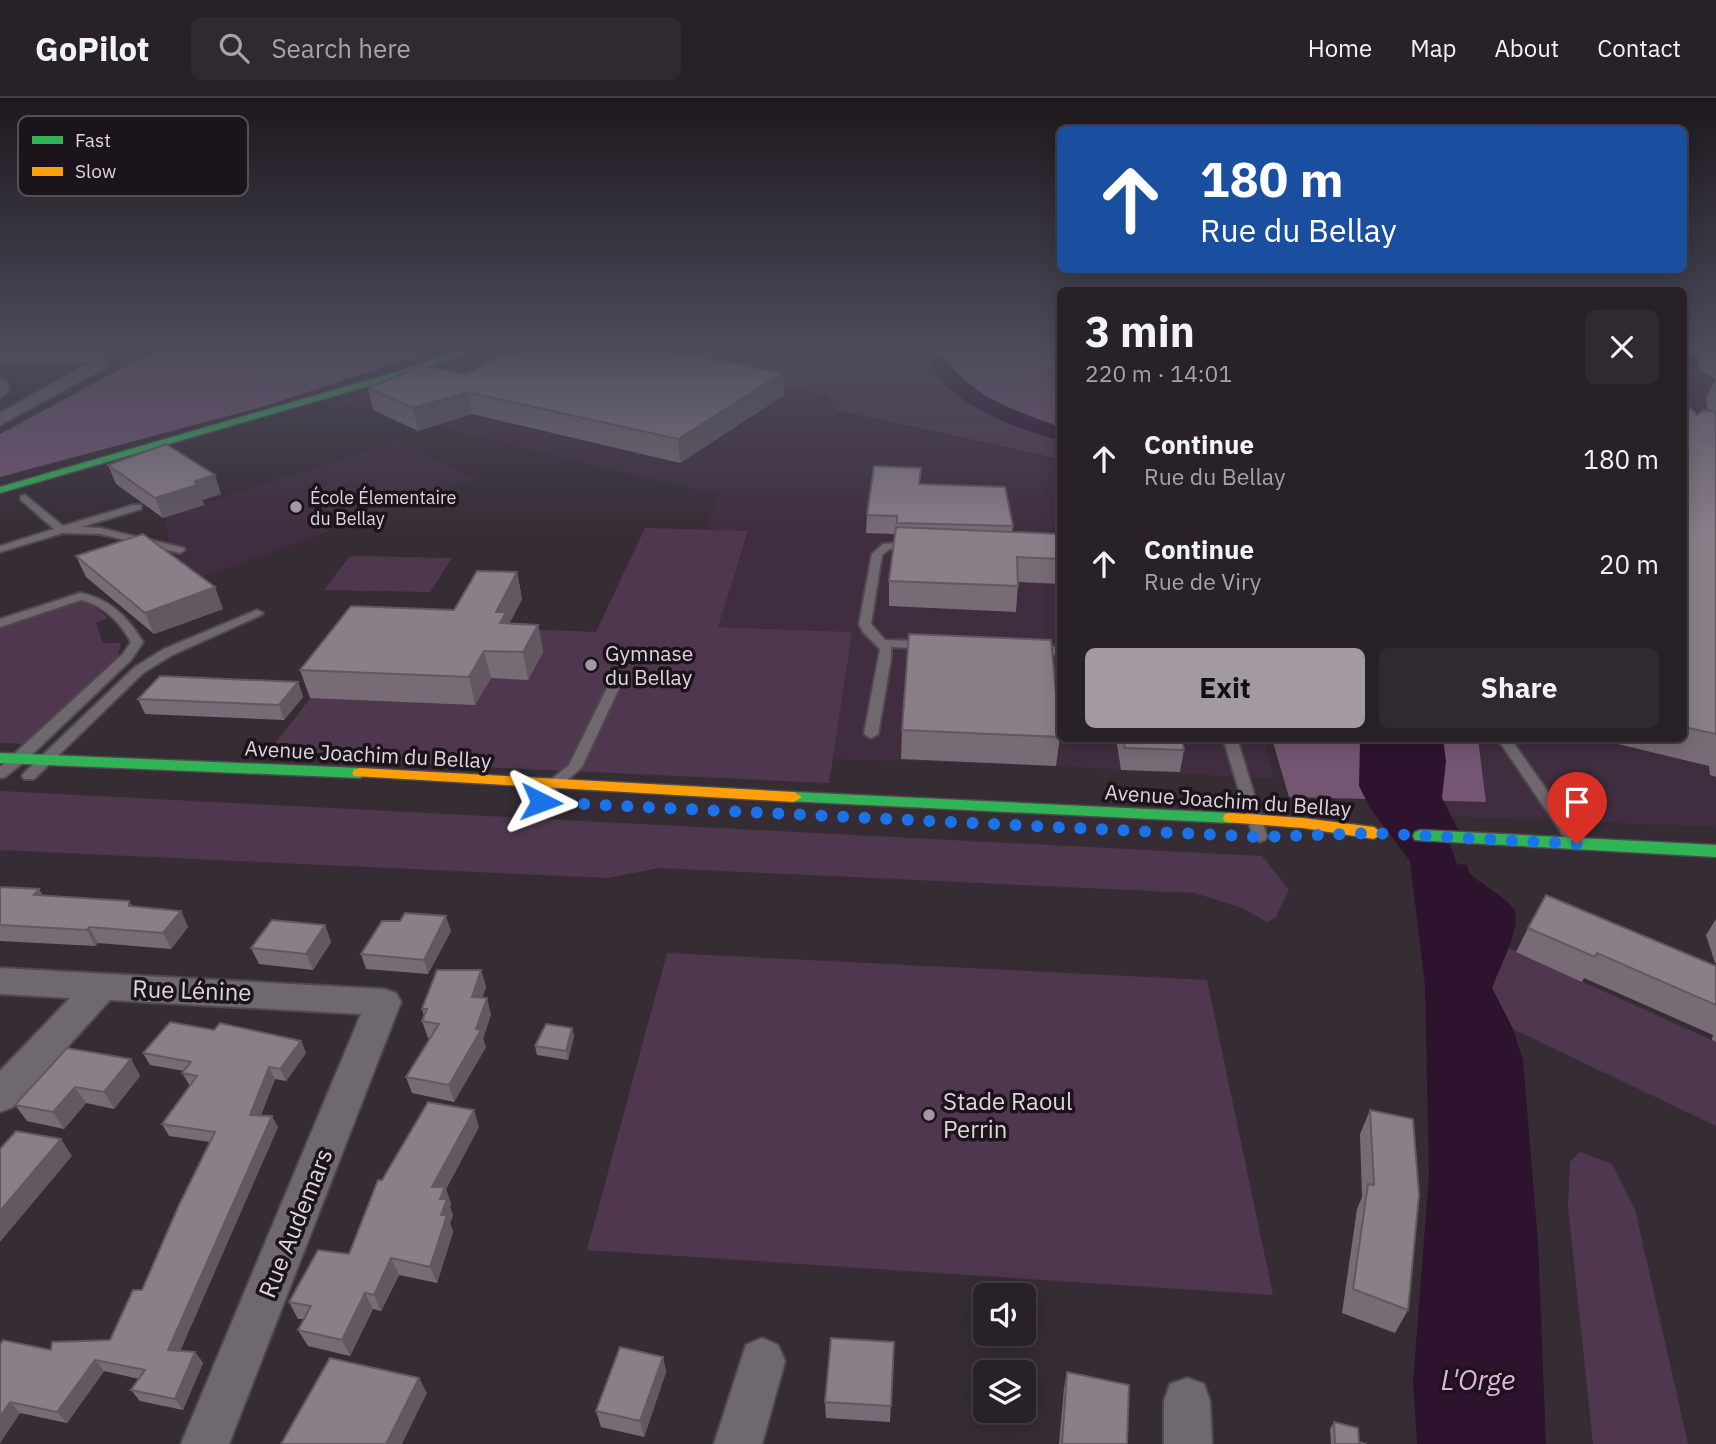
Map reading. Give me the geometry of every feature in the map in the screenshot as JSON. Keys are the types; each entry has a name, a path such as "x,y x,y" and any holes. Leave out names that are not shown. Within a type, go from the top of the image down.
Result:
{"street":[{"path":"0,420 16,411"},
{"path":"0,489 263,411"},
{"name":"Avenue Joachim du Bellay","path":"0,758 355,773 552,786 1254,819 1374,833"},
{"path":"0,774 83,778"},
{"path":"1374,833 1716,850"},
{"name":"Avenue Joachim du Bellay","path":"1253,837 1374,833"},
{"name":"Rue Lénine","path":"0,981 384,1002"},
{"path":"0,1096 101,987"},
{"name":"Rue Audemars","path":"205,1444 384,1002"},
{"path":"738,1444 762,1361"}],"lane":[{"path":"25,498 61,530 99,530 180,550"},
{"path":"0,549 137,508"},
{"path":"871,734 886,649 872,636 865,624 874,559 879,551 887,546 920,545"},
{"path":"0,623 80,596 91,597 128,625 137,642 127,657 0,774"},
{"path":"29,776 139,670 155,658 257,613"},
{"path":"882,643 945,646"},
{"path":"1024,649 1057,651"},
{"path":"541,802 552,786 575,767 617,680"},
{"path":"1231,742 1254,819 1253,837"},
{"path":"1506,742 1577,844"}],"shaded area":[{"path":"43,411 248,411 0,477 0,434"},
{"path":"373,411 833,411 1057,460 1057,742 1265,742 1274,779 1056,766 832,759 851,632 717,627 748,532 711,530 707,524 721,492 692,489"},
{"path":"840,411 994,411 1057,439 1057,458"},
{"path":"996,411 1057,411 1057,438"},
{"path":"1687,411 1716,411 1716,827 1412,815 1403,742 1687,742"},
{"name":"École Élementaire du Bellay","path":"398,440 474,479 189,582 172,570 166,517"},
{"name":"Gymnase du Bellay","path":"645,528 748,531 718,627 852,632 829,783 265,757 368,623 596,632"},
{"path":"350,556 452,558 430,592 324,590"},
{"path":"73,602 88,602 108,618 96,623 103,643 121,643 117,659 27,744 0,743 0,628"},
{"path":"1273,742 1478,742 1486,802 1289,797"},
{"path":"0,791 1262,856 1289,890 1276,917 1267,922 1242,908 1195,893 659,868 608,878 0,850"},
{"path":"1508,948 1716,1042 1716,1126 1513,1029 1492,988"},
{"name":"Stade Raoul Perrin","path":"667,953 1207,980 1273,1295 587,1250"},
{"path":"1580,1152 1612,1164 1635,1209 1688,1444 1593,1444 1568,1206 1570,1162"}],"water":[{"name":"L'Orge","path":"1360,742 1443,742 1446,761 1442,798 1463,839 1448,839 1457,864 1467,865 1469,873 1509,903 1516,915 1513,935 1492,988 1513,1029 1523,1060 1538,1242 1546,1444 1417,1444 1413,1383 1429,1175 1425,986 1410,861 1370,808 1359,786"}],"building":[{"path":"551,411 723,411 678,439"},
{"path":"1687,411 1694,411 1697,415 1703,411 1716,412 1716,734 1687,728"},
{"path":"166,444 215,475 195,481 197,485 155,498 108,465"},
{"path":"874,466 921,468 919,484 1005,487 1013,526 897,523 897,516 867,515"},
{"path":"896,527 1057,534 1057,559 1017,557 1018,586 889,581"},
{"path":"143,534 215,587 145,613 76,556"},
{"path":"477,571 517,572 496,612 506,612 500,623 538,625 523,652 484,651 469,677 300,670 351,606 454,610"},
{"path":"909,634 1051,640 1057,737 902,730"},
{"path":"160,676 298,682 279,705 138,699"},
{"path":"1124,742 1183,742 1184,750 1125,748"},
{"path":"0,887 39,889 34,895 129,901 129,906 181,911 163,933 89,927 87,930 0,925"},
{"path":"1546,895 1716,966 1716,1005 1597,953 1595,957 1528,928"},
{"path":"405,913 446,916 424,960 361,954 382,921 400,921"},
{"path":"272,920 325,925 306,954 251,948"},
{"path":"437,970 481,970 472,997 487,998 476,1029 481,1030 449,1085 406,1077 439,1024 422,1021 427,1009 422,1009"},
{"path":"170,1022 214,1030 220,1023 301,1041 280,1069 269,1067 250,1115 272,1116 168,1350 195,1352 175,1399 131,1390 145,1370 95,1360 57,1412 10,1402 0,1417 0,1345 3,1340 51,1350 52,1342 110,1340 133,1290 142,1290 215,1132 162,1124 197,1076 182,1073 191,1062 143,1053"},
{"path":"546,1024 572,1028 566,1051 535,1046"},
{"path":"67,1048 131,1059 104,1092 75,1087 53,1112 15,1105"},
{"path":"428,1102 474,1110 432,1187 445,1187 440,1199 447,1199 441,1215 447,1215 430,1267 391,1258 374,1295 365,1293 342,1340 298,1330 311,1306 289,1302 318,1250 349,1254 378,1180 382,1180"},
{"path":"1370,1110 1413,1119 1419,1195 1408,1310 1353,1289 1368,1184 1374,1185"},
{"path":"16,1131 61,1139 0,1211 0,1149"},
{"path":"831,1338 894,1342 891,1406 825,1402"},
{"path":"620,1347 663,1357 640,1421 596,1411"},
{"path":"330,1358 419,1378 386,1444 281,1444"},
{"path":"1067,1372 1129,1385 1127,1444 1062,1444"},
{"path":"1334,1422 1358,1428 1359,1442 1367,1444 1335,1444"}],"waterway":[{"path":"1001,411 1057,433"}],"traffic: fast":[{"path":"0,490 273,411"},
{"path":"0,758 360,773"},
{"path":"794,797 1231,818"},
{"path":"1421,836 1716,851"}],"traffic: slow":[{"path":"360,773 794,797"},
{"path":"1231,818 1303,823 1374,833"}],"place":[{"name":"École Élementaire du Bellay","path":"296,507"},
{"name":"Gymnase du Bellay","path":"591,665"},
{"name":"Stade Raoul Perrin","path":"929,1115"}],"route":[{"path":"541,802 1260,837 1374,833 1577,844"}]}
